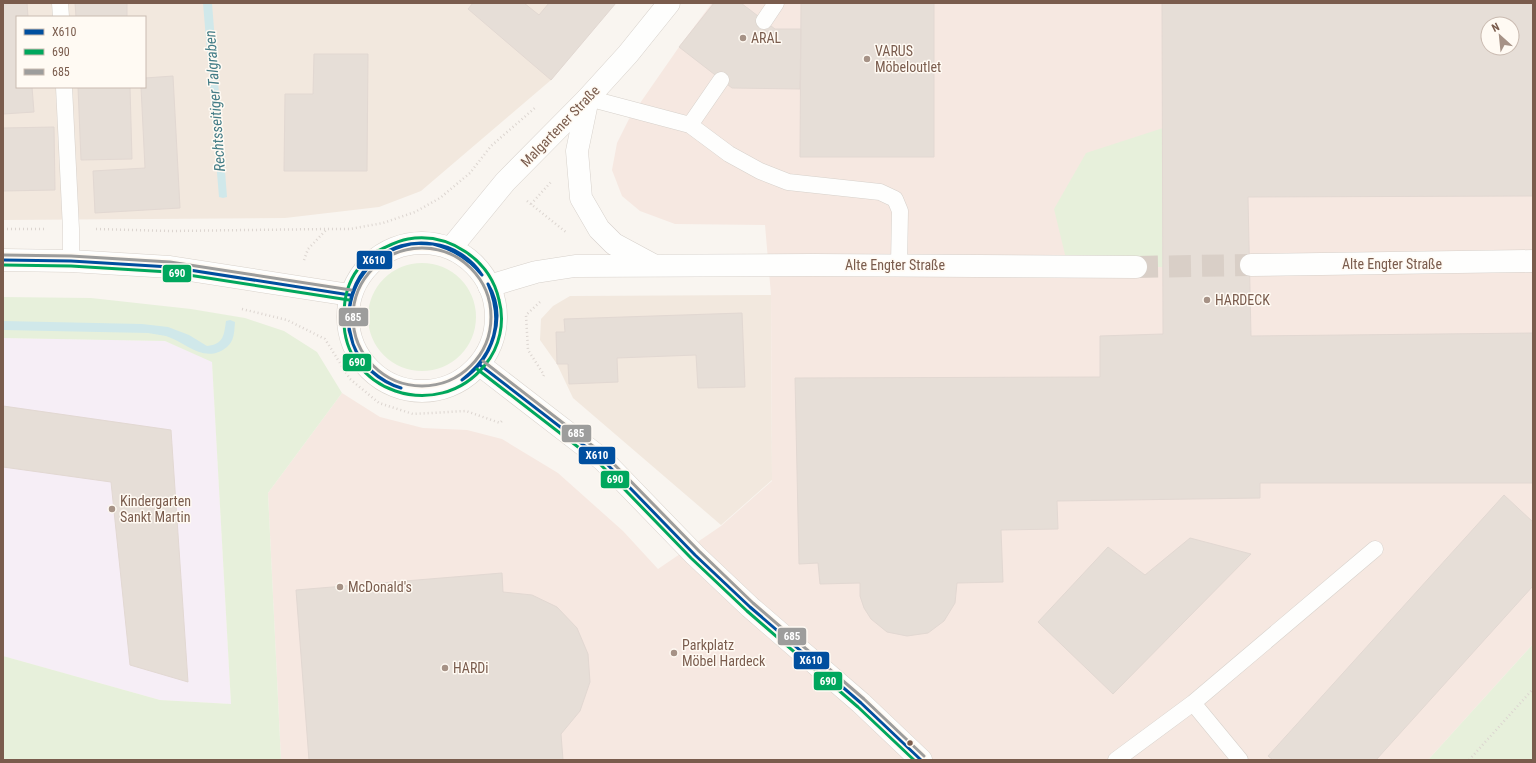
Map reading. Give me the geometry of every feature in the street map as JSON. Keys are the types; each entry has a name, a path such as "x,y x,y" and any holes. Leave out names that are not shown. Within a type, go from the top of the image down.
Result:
{"street":[{"name":"Malgartener Straße","path":"451,248 505,182 588,98 628,54 669,3"},
{"name":"Alte Engter Straße","path":"588,98 578,151 581,198 599,229 614,244 654,265"},
{"path":"426,242 451,248 471,260 486,277 490,286 495,299 497,322 492,345 480,364 460,381 436,390 411,391 386,383 366,367 353,346 347,321 350,295 362,273 379,256 402,245 426,242"},
{"path":"3,260 71,261 170,268 350,295"},
{"name":"Alte Engter Straße","path":"1251,265 1533,261"},
{"name":"Alte Engter Straße","path":"490,286 536,272 576,266 899,265 1136,267"},
{"path":"480,364 603,460 695,555 750,607 861,703 921,760"}],"lane":[{"path":"60,3 61,16"},
{"path":"764,20 776,3"},
{"path":"690,125 721,80"},
{"path":"64,88 71,229 71,261"},
{"path":"588,98 690,125 729,154 760,171 788,182 880,192 895,199 900,211 899,265"},
{"path":"1116,760 1194,703 1375,549"},
{"path":"1194,703 1240,760"}],"path":[{"path":"3,229 171,231 350,229 383,223 415,212 440,198 470,173 491,146 540,103"},
{"path":"479,161 574,239 576,266"},
{"path":"541,301 526,315 528,350 544,375"},
{"path":"242,309 287,320 325,339 350,379 379,403 414,414 466,411 500,423"},
{"path":"1468,760 1533,689"}],"shaded area":[{"path":"3,3 615,3 551,80 421,191 379,207 285,218 3,220"},
{"path":"712,3 1533,3 1533,644 1428,760 281,760 268,493 342,393 380,417 423,428 467,430 502,439 558,473 623,531 658,569 721,526 772,481 771,295 765,225 675,224 640,211 622,196 612,170 617,143 629,119 679,47"},
{"path":"771,295 772,480 721,525 573,398 557,364 540,340 541,319 553,306 570,296"},
{"name":"Kindergarten Sankt Martin","path":"3,338 165,341 212,361 231,704 160,700 3,656"}],"green space":[{"path":"1163,128 1163,267 1068,267 1054,209 1086,153"},
{"path":"422,263 443,267 460,279 472,296 476,317 472,338 460,355 443,367 422,371 401,367 384,355 372,338 368,317 372,296 384,279 401,267"},
{"path":"3,297 91,298 191,309 245,318 284,331 317,352 342,393 268,493 281,760 3,760 3,656 160,700 231,704 212,362 165,341 3,338"},
{"path":"1533,644 1533,760 1428,760"}],"water":[{"name":"Rechtsseitiger Talgraben","path":"203,3 212,3 227,197 223,198 219,197"},
{"path":"230,320 235,322 232,339 229,345 221,351 207,354 193,350 166,336 148,333 3,330 3,321 142,324 168,327 189,335 207,346 213,345 220,341 224,335 226,321"}],"building":[{"path":"3,3 27,3 28,16 16,16 16,88 32,88 34,112 3,114"},
{"path":"75,3 127,3 127,16 76,16"},
{"path":"473,3 524,3 539,15 549,3 616,3 551,80 468,9"},
{"name":"ARAL","path":"714,3 741,3 775,29 801,29 800,89 732,88 679,47"},
{"name":"VARUS Möbeloutlet","path":"801,3 934,3 934,157 800,157"},
{"name":"HARDECK","path":"1162,3 1533,3 1533,196 1248,197 1251,336 1533,333 1533,483 1260,483 1260,498 1057,501 1058,529 1001,530 1003,582 957,583 955,603 944,621 928,633 907,636 887,632 871,619 864,608 860,596 860,583 820,584 818,563 799,564 795,378 1100,377 1100,336 1163,334"},
{"path":"314,54 368,54 367,171 284,171 285,94 313,94"},
{"path":"173,76 180,208 95,213 93,171 145,168 141,88 146,88 146,78"},
{"path":"78,88 130,88 132,159 81,160"},
{"path":"54,127 55,190 3,191 3,128"},
{"path":"742,313 745,387 698,388 696,355 617,358 618,382 569,384 568,364 557,364 556,332 565,332 564,319"},
{"path":"3,406 171,430 188,682 130,665 111,482 3,467"},
{"path":"1504,495 1533,522 1533,586 1376,760 1273,760 1268,756"},
{"path":"1190,538 1251,554 1113,694 1038,622 1108,547 1145,575"},
{"name":"HARDi","path":"502,573 503,592 532,595 557,607 577,628 588,654 590,682 580,711 561,734 563,760 309,760 296,590"}],"tunnel":[{"path":"1136,267 1251,265"}],"transit line":[{"name":"690","path":"376,252 360,267 355,274 349,285 345,303 344,315 347,342 358,364 374,380 395,391 419,395 443,393 465,383 485,365 498,342 500,334 501,308 494,285 487,272 477,261 465,252 452,244 438,240 423,238 408,239 377,251"},
{"name":"X610","path":"349,315 351,299 356,284 364,271 374,260 401,246 417,243 433,244"},
{"name":"X610","path":"349,315 351,302 360,279 377,260 387,253 411,244 433,244"},
{"name":"X610","path":"433,244 455,250 473,264 482,275"},
{"name":"X610","path":"433,244 460,255 472,264 482,275"},
{"name":"685","path":"422,248 442,251 460,260 475,274 488,297 491,317 488,337 479,355 465,370 442,383 422,386 402,383 384,374 369,360 356,337 353,317 356,297 365,279 379,264 402,251 422,248"},
{"name":"685","path":"3,255 71,256 170,262 351,290"},
{"name":"X610","path":"3,260 71,261 170,267 350,295"},
{"name":"690","path":"3,265 71,266 169,272 349,300"},
{"name":"X610","path":"462,380 482,359 489,348 493,336 496,324 495,311 493,298 488,284"},
{"name":"X610","path":"462,380 482,361 489,350 494,337 497,310 494,297 488,284"},
{"name":"X610","path":"349,315 348,323 353,344"},
{"name":"X610","path":"349,315 349,330 353,344"},
{"name":"X610","path":"353,344 356,352 372,371 379,377 401,388"},
{"name":"X610","path":"353,344 360,359 372,372 386,382 401,388"},
{"name":"685","path":"483,361 607,457 699,551 753,603 864,699 924,756"},
{"name":"X610","path":"480,365 603,460 695,555 750,607 861,703 921,760"},
{"name":"690","path":"477,369 600,464 691,558 747,611 858,707 914,760"}],"place":[{"name":"ARAL","path":"743,38"},
{"name":"VARUS Möbeloutlet","path":"867,59"},
{"name":"HARDECK","path":"1207,300"},
{"name":"Kindergarten Sankt Martin","path":"112,509"},
{"name":"McDonald's","path":"340,587"},
{"name":"Parkplatz Möbel Hardeck","path":"674,653"},
{"name":"HARDi","path":"445,668"}]}
